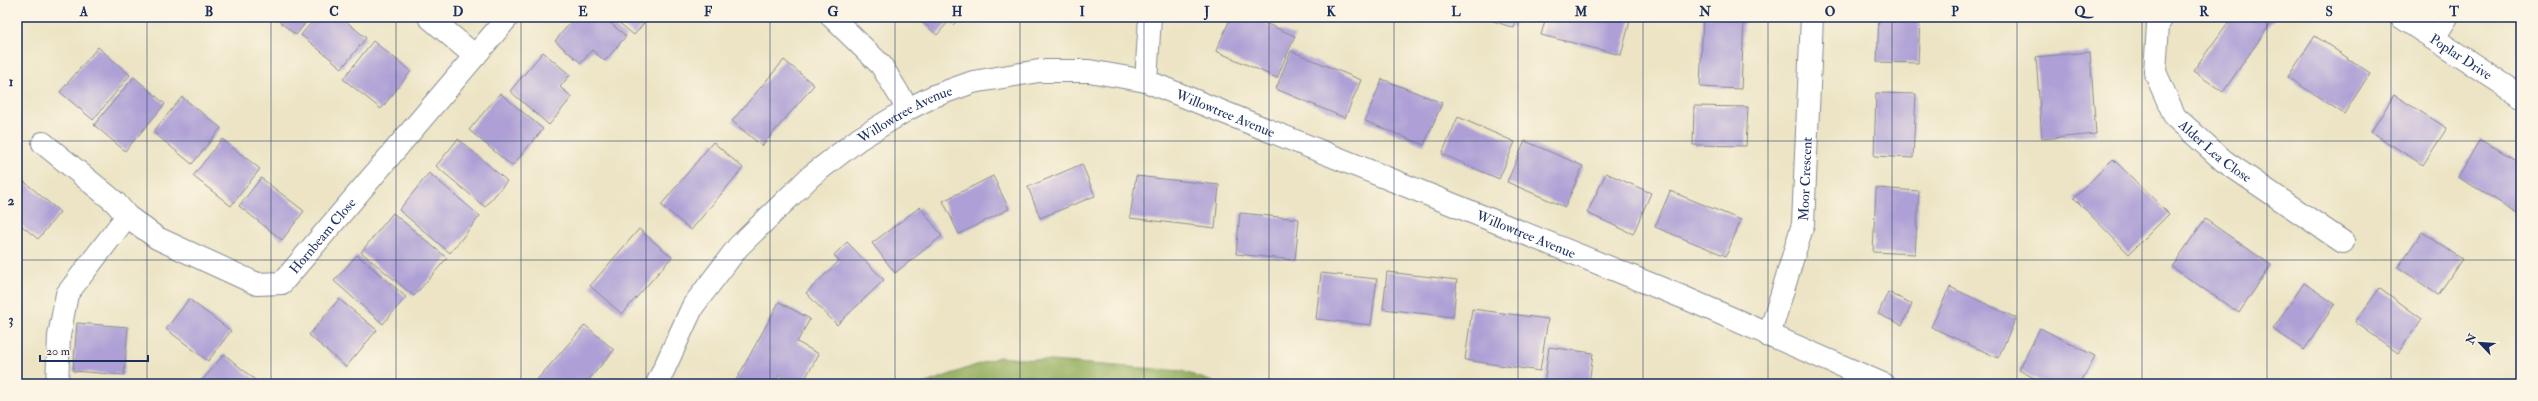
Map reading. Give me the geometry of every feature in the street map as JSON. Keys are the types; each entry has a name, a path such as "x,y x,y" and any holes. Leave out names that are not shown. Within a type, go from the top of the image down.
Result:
{"street":[{"path":"429,17 475,56"},
{"name":"Hornbeam Close","path":"43,143 115,202 126,216 157,238 257,284 282,283 508,17"},
{"path":"832,17 881,65 908,109"},
{"path":"1146,81 1150,17"},
{"name":"Moor Crescent","path":"1769,336 1803,224 1812,17"},
{"name":"Alder Lea Close","path":"2162,17 2158,25 2155,72 2175,116 2224,161 2343,242"},
{"name":"Poplar Drive","path":"2401,17 2521,96"},
{"path":"2433,39 2447,17"},
{"name":"Willowtree Avenue","path":"657,384 693,306 738,247 811,176 859,139 908,109 934,96 973,82 1039,71 1089,71 1146,81 1671,293 1883,384"},
{"path":"57,384 59,336 67,294 126,216"}],"green space":[{"path":"999,357 1182,371 1218,384 923,384"}],"building":[{"path":"274,17 310,17 296,35"},
{"path":"316,17 341,17 366,38 342,68 301,35"},
{"path":"575,17 603,17 626,36 605,61 592,50 581,63 555,41"},
{"path":"612,17 649,17 634,35"},
{"path":"916,17 960,17 953,25 949,21 937,35"},
{"path":"1231,17 1251,17 1295,36 1277,78 1216,51"},
{"path":"1482,17 1518,17 1514,28"},
{"path":"1546,17 1631,17 1621,55 1541,35"},
{"path":"1703,17 1744,19 1741,89 1700,87"},
{"path":"1879,17 1920,17 1918,63 1877,62"},
{"path":"2232,17 2275,17 2223,92 2193,71"},
{"path":"2315,36 2370,73 2344,114 2288,77"},
{"path":"373,41 411,71 381,109 343,79"},
{"path":"98,47 130,75 93,120 60,92"},
{"path":"1291,51 1361,80 1345,118 1276,89"},
{"path":"543,52 570,75 560,87 572,97 549,125 510,91"},
{"path":"2090,52 2096,134 2042,139 2036,57"},
{"path":"784,60 814,85 762,146 732,121"},
{"path":"134,77 165,104 125,151 94,125"},
{"path":"1382,79 1442,103 1424,145 1365,121"},
{"path":"500,93 543,129 512,166 469,130"},
{"path":"1876,93 1916,94 1913,158 1874,156"},
{"path":"2394,95 2447,128 2423,165 2371,132"},
{"path":"182,97 221,128 192,164 153,132"},
{"path":"1694,106 1748,107 1746,146 1693,145"},
{"path":"1458,117 1515,142 1499,179 1442,154"},
{"path":"222,139 260,169 231,206 193,176"},
{"path":"458,139 507,181 485,207 436,166"},
{"path":"2480,139 2521,163 2521,207 2518,213 2458,177"},
{"path":"1525,141 1583,166 1565,207 1507,182"},
{"path":"713,142 743,168 691,230 661,205"},
{"path":"2113,159 2169,214 2129,254 2074,198"},
{"path":"1082,164 1095,196 1040,218 1028,187"},
{"path":"429,173 480,216 450,253 399,210"},
{"path":"1606,173 1651,193 1633,234 1587,213"},
{"path":"993,176 1009,209 959,234 943,201"},
{"path":"1136,176 1219,185 1215,228 1130,218"},
{"path":"20,178 60,212 38,239 17,222 17,181"},
{"path":"261,178 304,211 282,240 239,206"},
{"path":"1876,188 1919,191 1915,254 1873,252"},
{"path":"1670,191 1741,220 1726,256 1655,227"},
{"path":"920,207 942,236 895,273 872,243"},
{"path":"393,213 447,258 414,296 361,252"},
{"path":"1240,213 1299,219 1295,260 1236,254"},
{"path":"2205,219 2271,265 2239,313 2172,267"},
{"path":"639,229 672,257 622,314 590,286"},
{"path":"2422,232 2462,259 2438,295 2398,267"},
{"path":"847,242 884,280 837,325 806,293 839,261 834,255"},
{"path":"357,255 406,297 383,324 334,281"},
{"path":"1387,272 1457,280 1453,317 1383,309"},
{"path":"1321,273 1377,279 1371,325 1316,319"},
{"path":"2304,283 2335,304 2304,350 2273,329"},
{"path":"1950,287 2016,318 1998,358 1931,327"},
{"path":"2380,288 2422,319 2398,353 2355,322"},
{"path":"1888,292 1912,304 1902,325 1878,314"},
{"path":"189,299 231,331 208,361 166,329"},
{"path":"339,299 377,330 346,367 309,335"},
{"path":"779,302 810,319 797,342 819,354 802,384 795,384 779,375 774,384 734,384"},
{"path":"1472,309 1548,319 1540,371 1465,360"},
{"path":"77,323 128,327 124,375 73,371"},
{"path":"585,325 614,350 585,384 537,384 535,382"},
{"path":"2040,328 2095,356 2080,384 2045,384 2019,370"},
{"path":"1549,347 1593,353 1589,384 1544,384"},
{"path":"224,354 260,384 199,384"}]}
